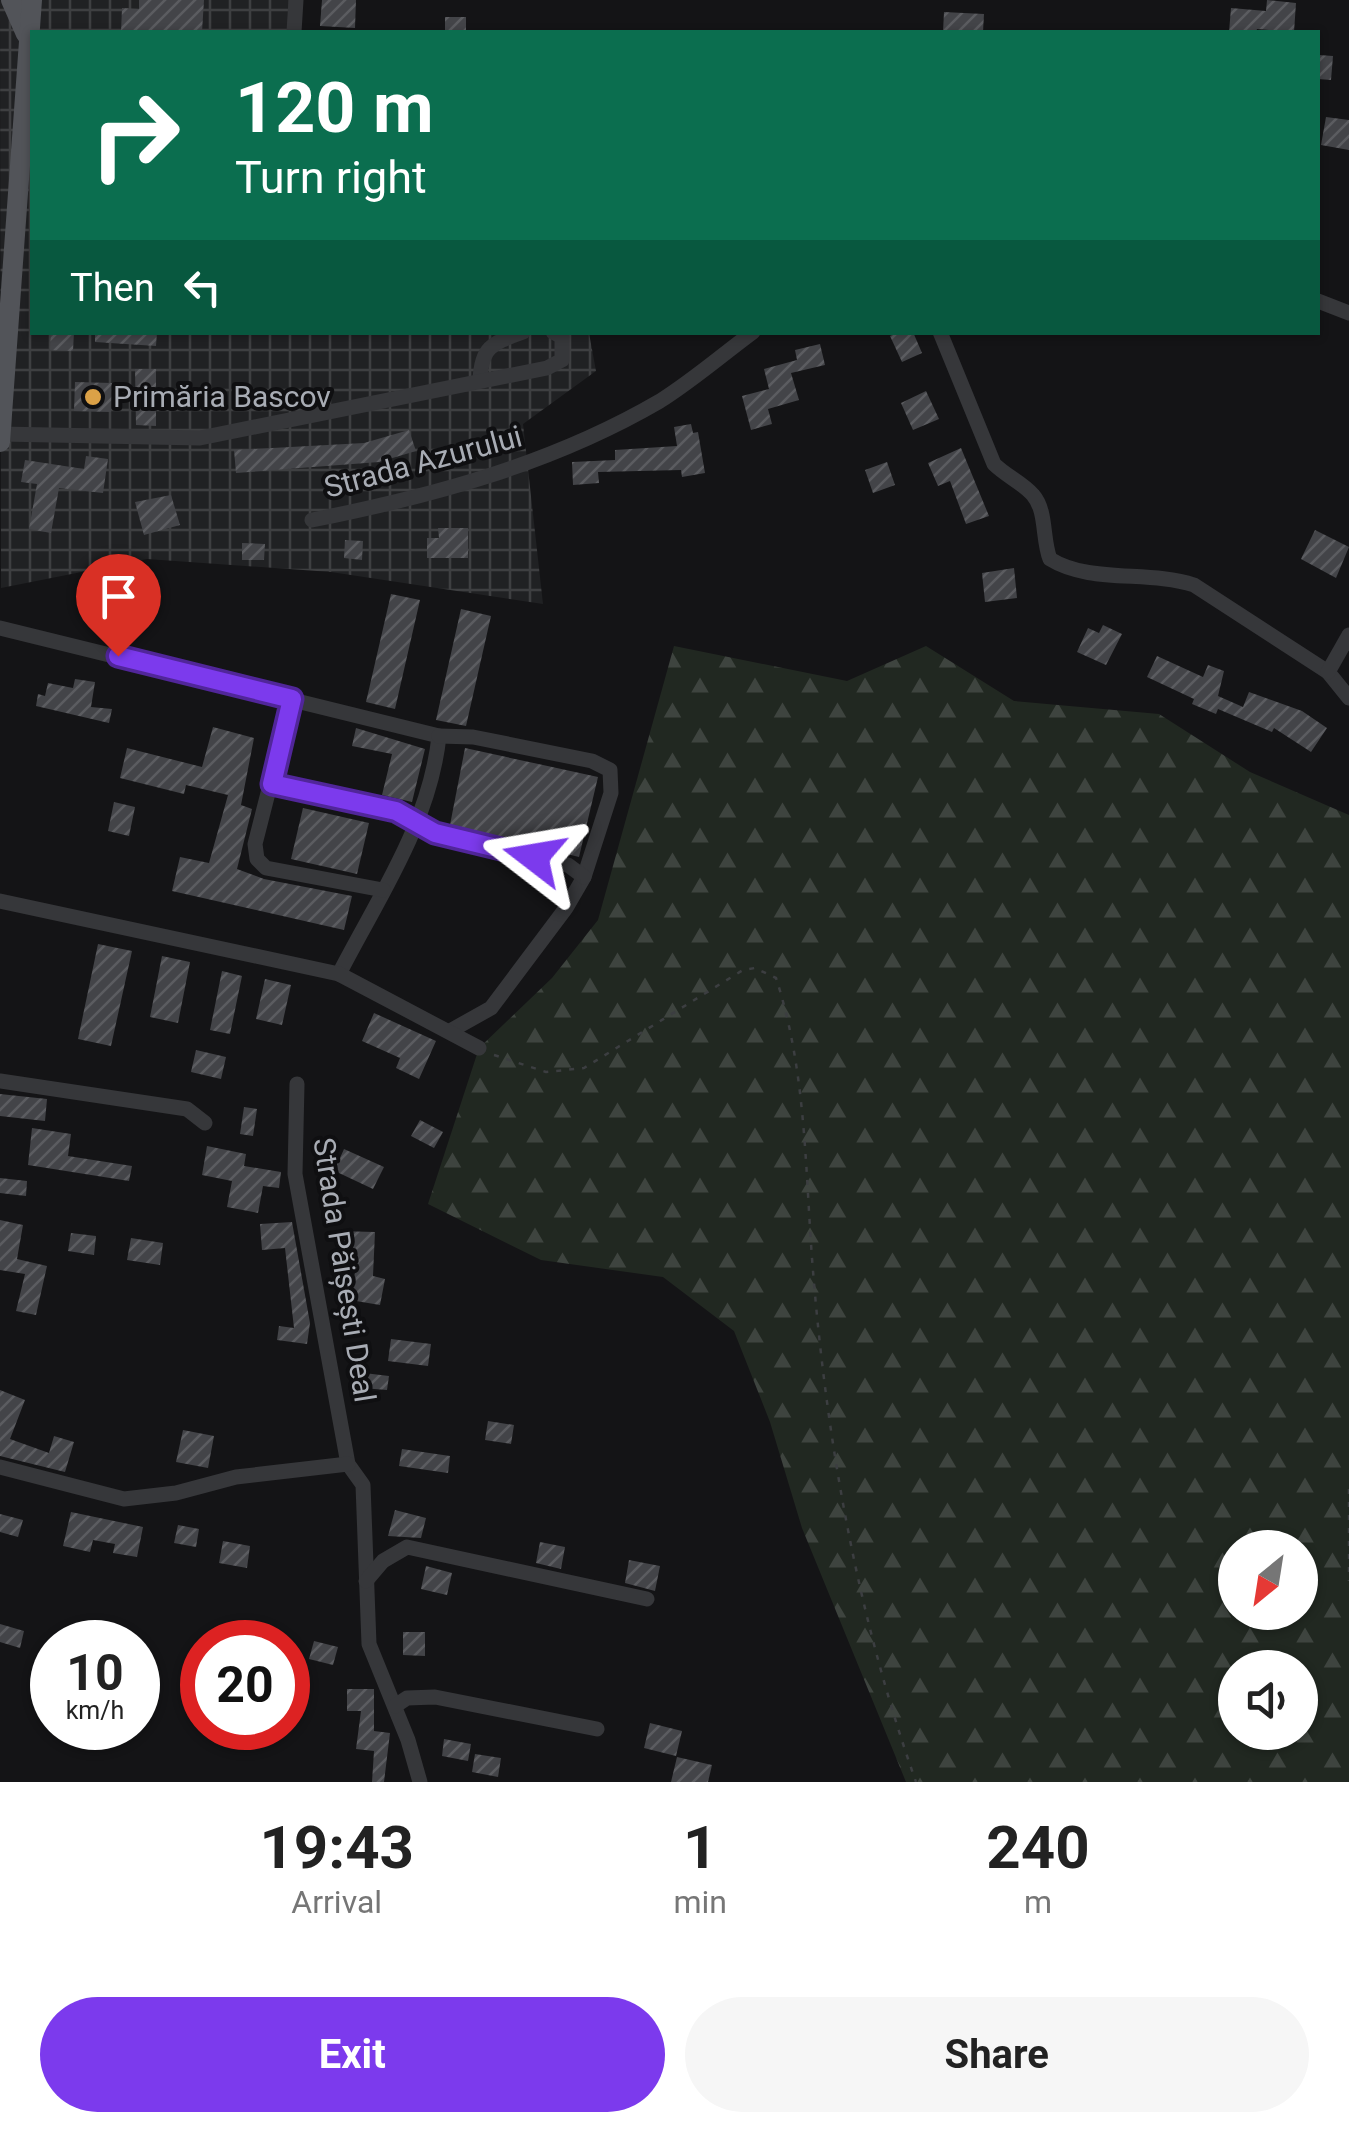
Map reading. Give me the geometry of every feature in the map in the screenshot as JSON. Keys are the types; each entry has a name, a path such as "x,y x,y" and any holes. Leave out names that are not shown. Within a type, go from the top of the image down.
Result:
{"main road":[{"path":"11,0 26,36"},
{"path":"0,438 2,386 25,190 26,36 32,0"}],"street":[{"path":"294,30 296,0"},
{"path":"1320,302 1349,313"},
{"path":"480,381 483,352 491,343 514,335"},
{"path":"0,438 200,438 547,368 562,360 559,335"},
{"name":"Strada Azurului","path":"312,520 400,502 515,470 660,400 749,335"},
{"path":"941,335 994,464 1009,480 1031,491 1040,506 1050,559 1066,569 1173,578 1194,585 1328,672 1349,698"},
{"path":"0,628 438,736 490,740 592,761 610,770 611,793 584,878 491,1008 450,1031"},
{"path":"1328,672 1349,635"},
{"path":"292,699 255,844 257,859 266,868 382,890"},
{"path":"339,974 418,824 435,770 438,736"},
{"path":"272,784 396,811 435,833 568,866 584,878"},
{"path":"0,902 339,974 480,1048"},
{"path":"0,1081 187,1109 205,1123"},
{"name":"Strada Păișești Deal","path":"297,1084 295,1174 348,1464 363,1485 368,1644 395,1706 420,1782"},
{"path":"0,1468 124,1500 176,1494 236,1476 348,1464"},
{"path":"366,1581 383,1561 408,1546 647,1599"},
{"path":"395,1706 408,1698 434,1697 597,1729"}],"path":[{"path":"480,1048 546,1072 584,1068 743,970 755,968 776,978 787,1018 805,1129 813,1272 849,1542 893,1717 916,1782"},
{"path":"1349,1489 1349,1582"}],"shaded area":[{"path":"0,0 292,0 290,30 30,30 30,335 589,335 596,371 523,424 543,604 331,572 147,559 1,588"}],"green space":[{"path":"674,646 847,681 926,646 1014,701 1159,714 1250,772 1349,815 1349,1782 906,1782 802,1528 770,1422 734,1331 663,1277 541,1260 428,1204 479,1048 552,978 598,920"}],"building":[{"path":"139,0 204,0 202,30 121,30 122,8 139,9"},
{"path":"322,0 356,0 355,28 320,26"},
{"path":"1267,0 1296,3 1294,30 1229,30 1231,8 1266,11"},
{"path":"944,12 984,14 983,30 943,30"},
{"path":"445,17 466,17 466,30 445,30"},
{"path":"1320,55 1333,56 1331,80 1320,79"},
{"path":"1326,117 1349,120 1349,150 1321,145"},
{"path":"51,335 74,335 73,351 50,350"},
{"path":"95,335 157,335 156,346 95,342"},
{"path":"914,335 922,353 902,362 890,336"},
{"path":"820,344 825,365 791,373 799,400 768,409 772,424 751,430 742,396 769,389 764,369 797,360 795,350"},
{"path":"135,369 156,369 156,426 136,425"},
{"name":"Primăria Bascov","path":"75,382 112,383 111,412 74,411"},
{"path":"926,391 939,419 913,430 901,403"},
{"path":"691,424 693,433 698,432 705,473 682,477 681,470 598,472 599,483 573,485 572,462 615,460 615,450 677,446 674,427"},
{"path":"409,430 416,451 379,462 236,473 234,450 364,443"},
{"path":"961,448 989,516 966,524 950,481 938,486 928,463"},
{"path":"86,456 108,459 103,493 59,488 51,533 29,529 37,484 21,482 25,460 84,469"},
{"path":"887,462 895,485 873,493 865,470"},
{"path":"171,495 180,525 144,535 135,502"},
{"path":"438,528 468,528 468,558 427,558 427,538 439,538"},
{"path":"1315,530 1349,547 1336,578 1301,559"},
{"path":"345,540 363,541 362,560 344,558"},
{"path":"242,543 265,544 264,560 242,560"},
{"path":"1014,568 1017,598 985,602 982,573"},
{"path":"391,594 420,600 395,709 366,702"},
{"path":"461,609 491,616 466,726 436,720"},
{"path":"1103,625 1122,634 1106,665 1077,652 1088,628 1099,633"},
{"path":"1157,656 1203,677 1208,665 1224,671 1218,696 1243,707 1249,692 1302,711 1327,728 1311,752 1274,728 1272,732 1218,709 1216,714 1192,704 1194,699 1147,677"},
{"path":"75,679 95,682 91,707 112,709 109,723 36,706 38,694 45,696 48,683 73,688"},
{"path":"213,727 254,738 241,805 252,809 237,869 264,879 352,896 344,930 172,891 180,857 209,863 228,795 186,785 184,794 120,778 127,748 202,767"},
{"path":"356,728 425,749 412,802 382,795 392,754 352,746"},
{"path":"465,748 598,777 579,857 450,825"},
{"path":"114,802 135,807 129,836 108,831"},
{"path":"303,808 369,823 357,874 291,859"},
{"path":"98,944 132,951 111,1046 78,1039"},
{"path":"162,956 190,962 178,1023 150,1017"},
{"path":"222,971 242,976 230,1034 210,1030"},
{"path":"265,979 291,985 282,1025 256,1019"},
{"path":"374,1013 436,1041 419,1079 396,1068 400,1058 362,1041"},
{"path":"196,1050 226,1057 221,1079 191,1072"},
{"path":"0,1094 47,1099 45,1121 0,1116"},
{"path":"244,1107 257,1109 253,1136 240,1134"},
{"path":"420,1120 443,1132 434,1148 411,1136"},
{"path":"32,1128 71,1134 68,1156 132,1166 129,1181 28,1165"},
{"path":"207,1146 246,1154 244,1166 281,1172 279,1188 263,1186 258,1213 227,1207 232,1181 202,1175"},
{"path":"344,1149 384,1167 373,1189 322,1165 328,1152 340,1158"},
{"path":"0,1178 27,1181 26,1196 0,1193"},
{"path":"0,1220 23,1225 17,1259 47,1266 36,1315 16,1311 25,1274 0,1270"},
{"path":"292,1222 310,1323 307,1344 277,1340 279,1326 294,1328 285,1248 262,1250 260,1224"},
{"path":"338,1231 375,1232 373,1276 385,1279 380,1305 350,1300 357,1261 353,1261 353,1252 337,1251"},
{"path":"71,1233 96,1236 94,1255 68,1251"},
{"path":"131,1238 163,1243 160,1265 127,1260"},
{"path":"391,1339 431,1344 428,1366 388,1361"},
{"path":"364,1373 389,1376 387,1390 362,1388"},
{"path":"0,1390 25,1400 10,1439 49,1453 54,1436 74,1442 65,1472 0,1456"},
{"path":"488,1421 514,1425 511,1444 485,1440"},
{"path":"183,1430 214,1436 208,1468 176,1462"},
{"path":"402,1449 450,1456 448,1473 399,1466"},
{"path":"395,1510 426,1518 421,1538 388,1536"},
{"path":"71,1512 143,1527 137,1557 113,1553 115,1544 93,1540 90,1552 63,1546"},
{"path":"0,1514 23,1520 18,1537 0,1532"},
{"path":"178,1525 199,1529 196,1547 174,1543"},
{"path":"223,1541 250,1546 247,1568 219,1563"},
{"path":"540,1542 565,1547 561,1569 536,1563"},
{"path":"629,1560 660,1566 655,1591 625,1583"},
{"path":"426,1566 452,1573 447,1595 421,1589"},
{"path":"0,1624 24,1631 20,1648 0,1642"},
{"path":"403,1632 425,1632 425,1656 403,1655"},
{"path":"314,1641 338,1647 333,1665 310,1659"},
{"path":"347,1689 374,1689 374,1731 390,1733 384,1782 372,1782 374,1751 356,1749 361,1711 347,1711"},
{"path":"650,1723 682,1731 676,1756 644,1748"},
{"path":"444,1739 471,1744 468,1761 442,1756"},
{"path":"475,1754 501,1758 498,1777 472,1772"},
{"path":"677,1757 712,1765 708,1782 671,1782"}],"place":[{"name":"Primăria Bascov","path":"93,397"}],"route":[{"path":"118,656 292,699 272,784 396,811 435,833 534,857"}]}
